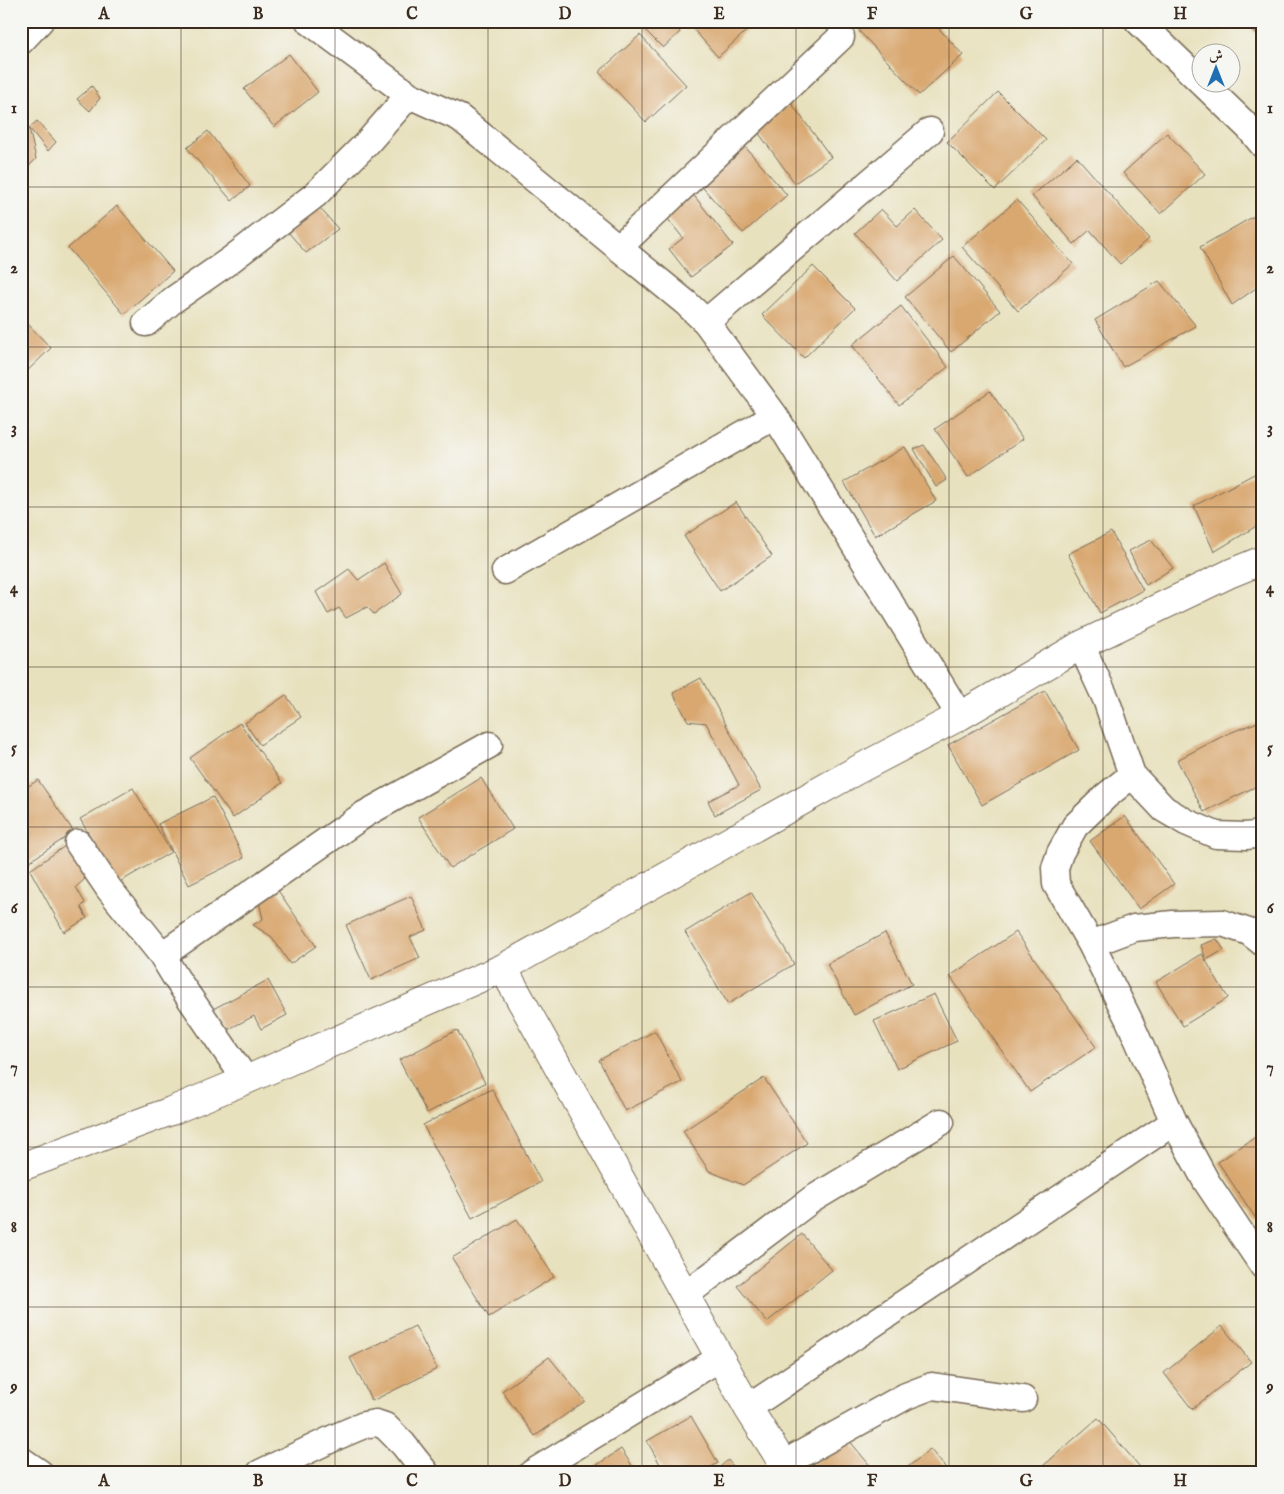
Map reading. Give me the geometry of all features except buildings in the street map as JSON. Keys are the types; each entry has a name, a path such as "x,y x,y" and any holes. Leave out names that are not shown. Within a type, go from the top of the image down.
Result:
{"street":[{"path":"21,41 40,21"},
{"path":"309,21 409,95 460,118 686,303 706,322 775,416 960,716"},
{"path":"1138,21 1249,128 1263,146"},
{"path":"618,248 840,37"},
{"path":"146,323 173,300 229,261 315,194 368,142 409,95"},
{"path":"706,322 930,131"},
{"path":"506,571 775,416"},
{"path":"21,1167 171,1111 503,968 857,770 960,716 1082,645 1263,560"},
{"path":"1082,645 1106,699 1132,775 1164,809 1186,822 1216,835 1246,836 1263,834"},
{"path":"162,955 365,814 488,745"},
{"path":"1132,775 1074,826 1060,853 1055,868 1056,884 1091,944 1129,1020 1174,1122 1206,1182 1263,1266"},
{"path":"78,843 109,890 162,955 246,1080"},
{"path":"1091,944 1134,928 1222,922 1249,932 1263,943"},
{"path":"503,968 748,1408 786,1468 906,1396 932,1386 1023,1399"},
{"path":"685,1295 811,1200 941,1122"},
{"path":"748,1408 1174,1122"},
{"path":"532,1473 720,1358"},
{"path":"260,1473 364,1425 376,1423 385,1426 403,1444 426,1473"},
{"path":"21,1460 40,1473"}]}
